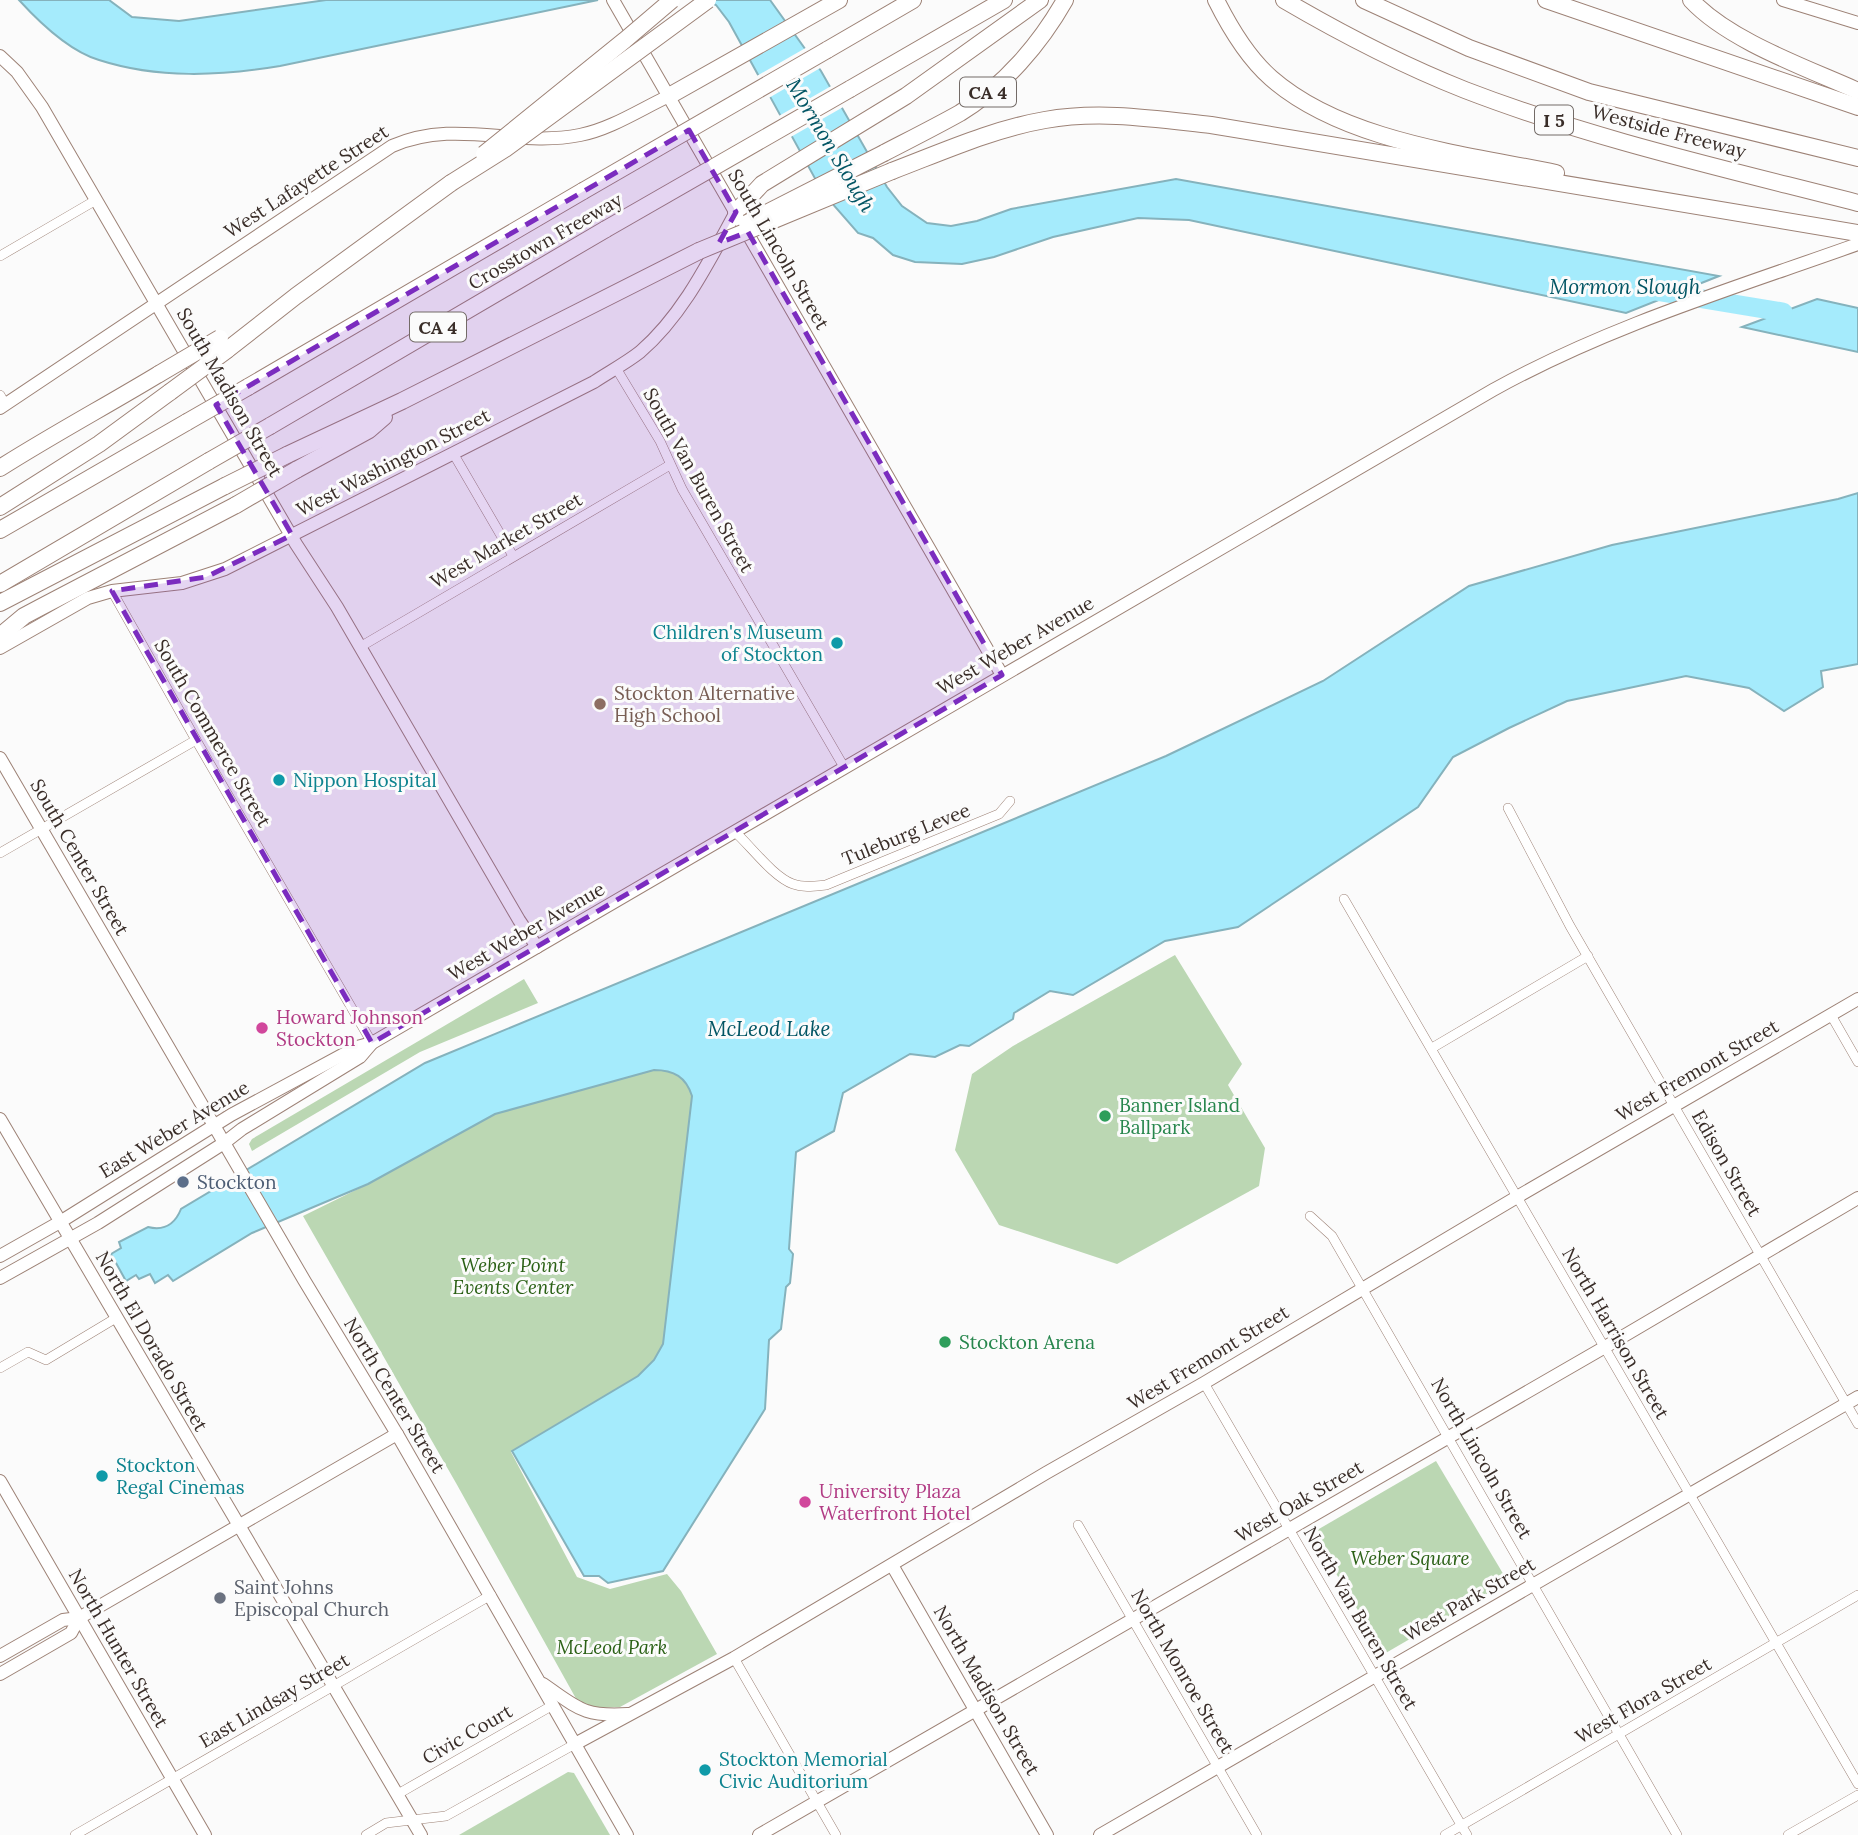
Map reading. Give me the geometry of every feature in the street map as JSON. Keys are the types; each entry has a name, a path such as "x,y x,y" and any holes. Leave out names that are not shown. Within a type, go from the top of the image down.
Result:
{"highway":[{"path":"445,187 672,0"},
{"path":"0,468 159,374 223,344 296,296 445,187 505,149 708,0"},
{"path":"669,96 839,0"},
{"name":"Crosstown Freeway","path":"0,530 913,0"},
{"name":"Crosstown Freeway","path":"0,584 606,229 1004,0"},
{"path":"736,212 762,184 906,96 1040,0"},
{"name":"CA 4","path":"0,603 225,486 402,401 699,251 766,212 962,112 996,86 1034,47 1065,0"},
{"path":"1216,0 1243,46 1269,76 1303,102 1347,124 1421,145 1651,192 1664,201"},
{"name":"Westside Freeway","path":"1284,0 1388,56 1502,103 1609,138 1858,203"},
{"name":"Westside Freeway","path":"1364,0 1469,48 1563,83 1858,158"},
{"path":"1546,0 1858,107"},
{"path":"1692,0 1727,29 1858,91"},
{"path":"699,251 960,144 1044,120 1087,116 1137,117 1211,125 1858,233"},
{"path":"0,507 99,444 170,392 223,344"},
{"path":"0,636 24,616 236,505 369,430 402,401"}],"street":[{"path":"1783,0 1858,23"},
{"name":"South Lincoln Street","path":"617,6 1002,675"},
{"name":"South Madison Street","path":"0,56 18,72 32,91 537,947"},
{"name":"West Lafayette Street","path":"2,402 366,161 406,140 451,132 540,138 581,135 604,128 669,96"},
{"path":"0,256 96,200"},
{"name":"West Washington Street","path":"0,648 88,598 113,591 182,583 206,577 577,391 638,353 664,327 699,279 736,212"},
{"name":"West Weber Avenue","path":"224,1143 242,1129 360,1057 372,1043 1540,364 1689,304 1858,244"},
{"name":"South Van Buren Street","path":"615,368 660,441 670,465 844,767"},
{"path":"453,453 513,556"},
{"name":"West Market Street","path":"360,647 670,465"},
{"name":"South Commerce Street","path":"113,591 372,1043"},
{"path":"0,853 196,740"},
{"name":"South Center Street","path":"0,758 127,976"},
{"name":"Tuleburg Levee","path":"734,831 780,876 792,884 808,887 826,885 999,814 1010,801"},
{"name":"Edison Street","path":"1508,808 1588,956 1760,1254 1852,1400 1858,1424"},
{"name":"North Harrison Street","path":"1345,899 1858,1784"},
{"path":"1432,1048 1588,956"},
{"name":"North Center Street","path":"127,976 491,1595 627,1835"},
{"name":"West Fremont Street","path":"575,1744 734,1658 1858,999"},
{"path":"1831,1015 1858,1062"},
{"name":"East Weber Avenue","path":"0,1256 214,1126 357,1047 372,1043"},
{"name":"North El Dorado Street","path":"0,1119 421,1835"},
{"name":"East Weber Avenue","path":"0,1278 70,1239 224,1143"},
{"name":"West Oak Street","path":"759,1835 1858,1198"},
{"name":"North Lincoln Street","path":"1310,1216 1332,1236 1676,1835"},
{"path":"0,1368 28,1352 46,1360 116,1318"},
{"name":"North Van Buren Street","path":"1204,1383 1467,1835"},
{"name":"West Park Street","path":"1100,1835 1852,1400"},
{"path":"0,1656 63,1620 79,1618 397,1434"},
{"name":"North Hunter Street","path":"0,1481 205,1835"},
{"name":"North Monroe Street","path":"1079,1525 1257,1835"},
{"name":"North Madison Street","path":"892,1565 1047,1835"},
{"name":"East Lindsay Street","path":"75,1835 491,1595"},
{"name":"West Flora Street","path":"1445,1835 1858,1595"},
{"path":"0,1674 71,1633 79,1618"},
{"path":"734,1658 836,1835"},
{"path":"540,1682 587,1713 631,1713"},
{"name":"Civic Court","path":"398,1794 553,1705"},
{"path":"366,1835 387,1823 446,1816 575,1744"},
{"path":"1788,1835 1858,1795"}],"highlighted area":[{"path":"689,130 736,212 719,243 748,232 1002,675 372,1043 112,591 206,577 292,535 216,405"}],"green space":[{"name":"Banner Island Ballpark","path":"1175,955 1242,1064 1228,1085 1265,1148 1259,1186 1117,1264 999,1225 955,1150 972,1074 1013,1046"},
{"path":"524,979 538,1003 420,1052 252,1151 249,1144 252,1139"},
{"name":"Weber Point Events Center","path":"654,1070 668,1071 683,1079 692,1096 663,1344 654,1360 638,1376 511,1452 577,1577 610,1589 667,1574 681,1591 717,1654 620,1707 597,1708 579,1704 303,1216 368,1184 495,1114"},
{"name":"Weber Square","path":"1436,1461 1508,1582 1384,1654 1312,1533"},
{"path":"568,1772 574,1773 610,1835 459,1835"}],"water":[{"path":"19,0 109,0 132,17 179,21 326,0 598,0 280,66 189,74 121,66 88,56 56,35"},
{"name":"Mormon Slough","path":"706,0 770,0 821,71 887,187 902,206 927,223 951,226 977,221 1011,209 1176,179 1719,276 1626,313 1189,220 1138,218 1053,237 994,257 962,264 915,262 893,255 873,238 858,233 823,193 729,22 716,5"},
{"path":"1817,299 1858,308 1858,352 1742,327"},
{"name":"McLeod Lake","path":"1858,493 1858,664 1821,671 1823,687 1784,711 1749,688 1686,676 1567,701 1453,757 1418,807 1238,927 1165,941 1073,995 1050,991 1014,1013 1013,1019 969,1046 960,1045 935,1057 910,1054 843,1093 834,1131 796,1152 789,1249 793,1254 790,1283 786,1287 781,1329 769,1340 765,1409 663,1571 608,1583 599,1576 584,1576 512,1451 638,1376 654,1360 663,1344 692,1096 683,1079 678,1076 668,1071 654,1070 495,1114 368,1184 252,1233 173,1281 168,1275 155,1283 150,1274 139,1279 136,1275 126,1281 111,1254 121,1248 119,1242 148,1227 168,1225 176,1219 181,1209 425,1063 1166,756 1323,681 1469,586 1612,545"}],"pier":[{"path":"809,46 822,67 767,99 755,77"},
{"path":"833,85 845,106 789,138 777,117"}],"waterway":[{"name":"Mormon Slough","path":"1649,290 1783,312"}],"place":[{"name":"Children's Museum of Stockton","path":"837,643"},
{"name":"Stockton Alternative High School","path":"600,704"},
{"name":"Nippon Hospital","path":"279,780"},
{"name":"Howard Johnson Stockton","path":"262,1028"},
{"name":"Banner Island Ballpark","path":"1105,1116"},
{"name":"Stockton","path":"183,1182"},
{"name":"Stockton Arena","path":"945,1342"},
{"name":"Stockton Regal Cinemas","path":"102,1476"},
{"name":"University Plaza Waterfront Hotel","path":"805,1502"},
{"name":"Saint Johns Episcopal Church","path":"220,1598"},
{"name":"Stockton Memorial Civic Auditorium","path":"705,1770"}],"park label":[{"name":"McLeod Park","path":"612,1647"}]}
